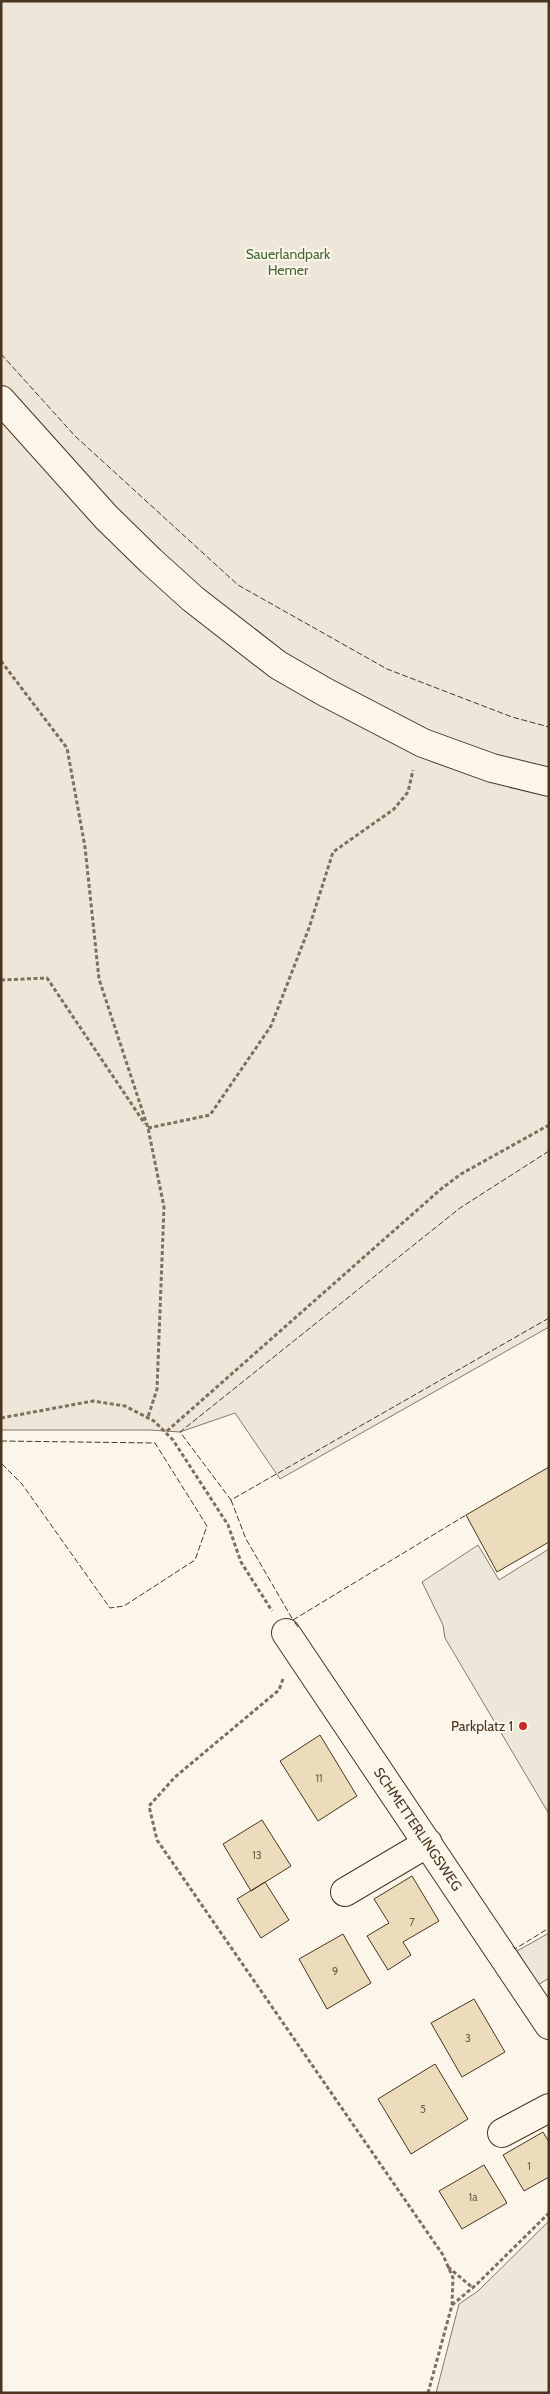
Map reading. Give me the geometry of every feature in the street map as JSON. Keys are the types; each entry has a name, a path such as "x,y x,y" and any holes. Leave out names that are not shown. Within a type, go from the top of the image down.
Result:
{"lane":[{"path":"1,400 106,517 193,599 278,665 325,692 423,743 492,768 549,782"},
{"name":"SCHMETTERLINGSWEG","path":"286,1633 428,1843 540,1991 549,2024"},
{"path":"345,1892 428,1843"},
{"path":"502,2133 549,2108"}],"path":[{"path":"1,661 67,748 85,847 99,979 148,1128 164,1207 157,1389 148,1417"},
{"path":"148,1128 210,1115 271,1026 309,928 333,852 394,809 408,792 423,743"},
{"path":"1,980 47,978 148,1128"},
{"path":"166,1431 441,1188 461,1174 549,1125"},
{"path":"1,1418 71,1403 93,1401 125,1406 148,1417 166,1431 228,1525 241,1562 286,1633 290,1656 279,1690 175,1777 149,1806 157,1840 443,2255 453,2278 452,2305 428,2393"},
{"path":"452,2305 473,2288 549,2213"},
{"path":"448,2266 473,2288"}],"green space":[{"name":"Sauerlandpark Hemer","path":"1,1 549,1 549,1327 280,1479 235,1413 180,1432 150,1430 1,1430"},
{"path":"549,1933 549,1978 538,1985 517,1951"},
{"path":"549,2221 549,2393 436,2393 459,2304 478,2291"}],"shaded area":[{"name":"Parkplatz 1","path":"478,1545 499,1580 549,1549 549,1814 445,1638 443,1625 422,1582"}],"building":[{"path":"549,1467 549,1542 497,1572 466,1515"},
{"path":"320,1735 357,1796 318,1821 280,1761"},
{"path":"262,1820 291,1866 251,1891 223,1844"},
{"path":"412,1876 439,1921 403,1942 411,1955 388,1970 367,1936 389,1923 374,1899"},
{"path":"265,1882 289,1920 261,1938 237,1899"},
{"path":"343,1934 371,1983 327,2009 299,1959"},
{"path":"474,1999 505,2052 462,2077 431,2023"},
{"path":"435,2064 468,2119 411,2154 378,2099"},
{"path":"543,2132 549,2142 549,2177 524,2191 503,2155"},
{"path":"484,2165 507,2203 462,2229 439,2191"}],"fence":[{"path":"1,354 75,436 238,585 387,669 512,717 549,727"},
{"path":"549,1151 460,1208 180,1432 231,1500 549,1318"},
{"path":"1,1441 155,1443 207,1526 195,1560 124,1606 110,1608 22,1484 1,1463"},
{"path":"231,1500 246,1539 293,1620"},
{"path":"298,1627 293,1620 466,1515"},
{"path":"513,1946 515,1949 549,1928"}],"place":[{"name":"Parkplatz 1","path":"523,1726"}]}
